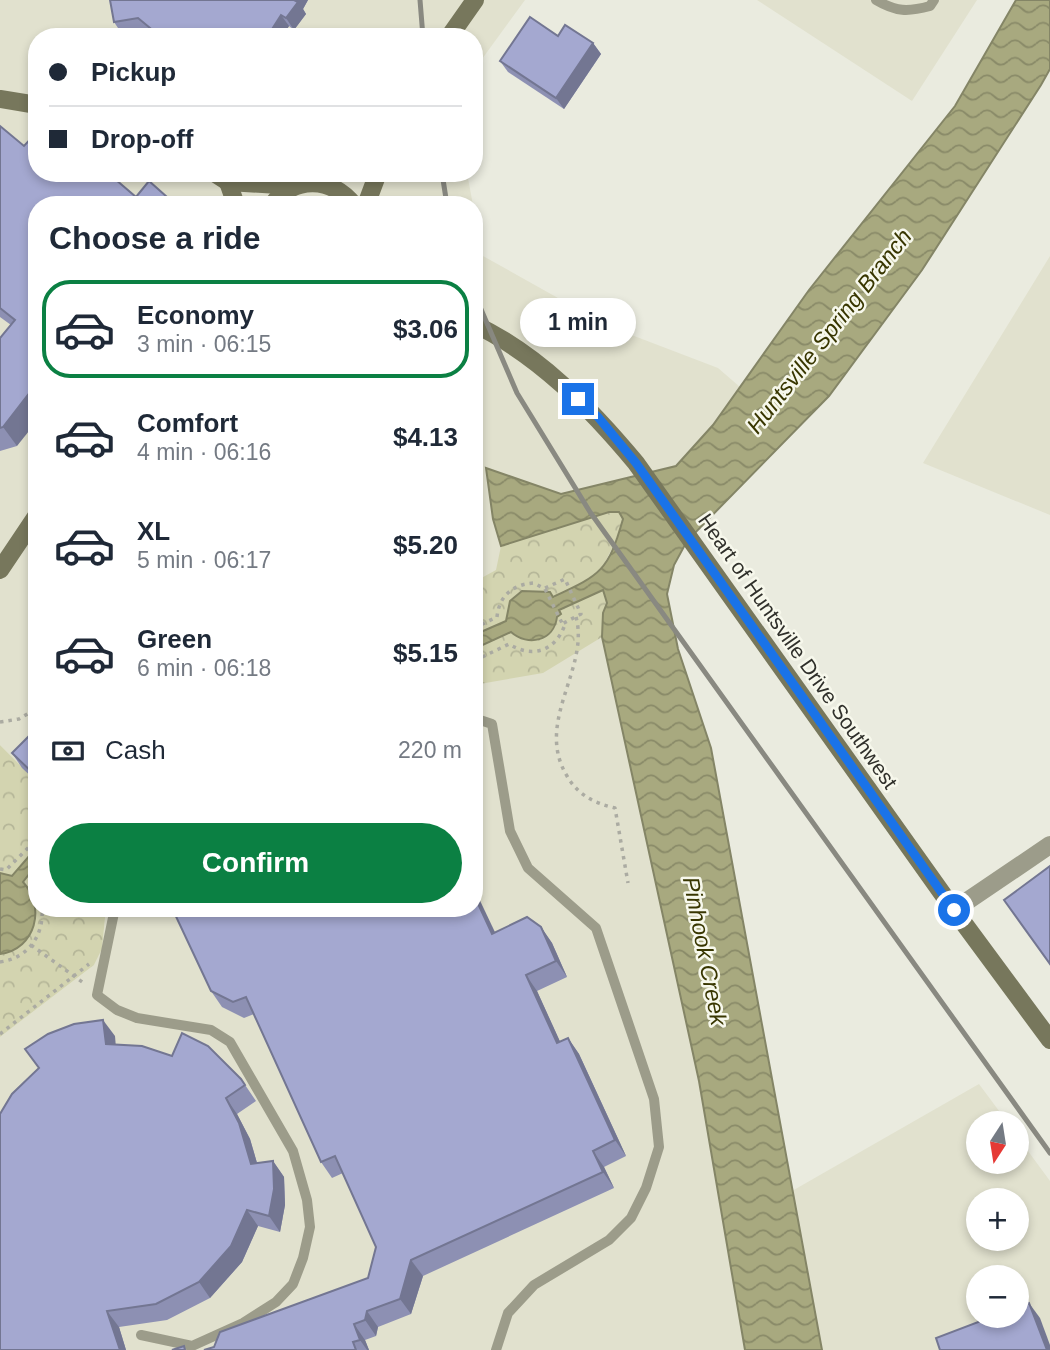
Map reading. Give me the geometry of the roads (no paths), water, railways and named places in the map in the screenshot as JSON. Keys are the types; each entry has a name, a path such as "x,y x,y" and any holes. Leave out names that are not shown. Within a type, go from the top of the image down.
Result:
{"street":[{"path":"455,28 475,0"},
{"path":"0,99 28,104"},
{"path":"258,182 295,186 311,182"},
{"path":"331,182 344,196"},
{"path":"283,196 295,186"},
{"name":"Heart of Huntsville Drive Southwest","path":"483,330 557,380 598,417 636,463 799,688 954,910 1050,1040"},
{"path":"3,561 28,527"},
{"path":"954,910 1050,845"}],"lane":[{"path":"876,0 893,10 911,11 930,6 934,0"},
{"path":"483,721 492,724 510,831 528,868 596,928 654,1099 659,1147 646,1188 631,1218 609,1240 534,1284 508,1313 496,1350"},
{"path":"113,917 97,995 117,1010 137,1018 211,1030 230,1042 293,1151 307,1200 310,1227 303,1258 293,1284 276,1302 243,1324 192,1346 141,1335"}],"water":[{"path":"1016,0 1050,0 1050,69 922,270 829,396 687,541 674,565 667,594 678,649 711,748 822,1350 745,1350 699,1081 602,637 603,613 607,603 603,590 559,610 561,614 546,636 532,640 518,637 511,632 483,645 483,631 506,621 510,601 522,591 550,592 553,597 582,583 600,570 618,537 623,519 619,512 609,512 501,546 493,519 486,468 561,494 676,466 713,425 809,290 955,106"},
{"path":"28,857 28,876 23,882 28,889 28,917 35,917 34,926 22,944 0,954 0,873 12,876"}],"railway":[{"path":"420,0 422,28"},
{"path":"443,182 446,196"},
{"path":"483,314 517,393 590,512 1050,1153"}],"water label":[{"name":"Huntsville Spring Branch","path":"829,331"},
{"name":"Pinhook Creek","path":"705,951"}]}
